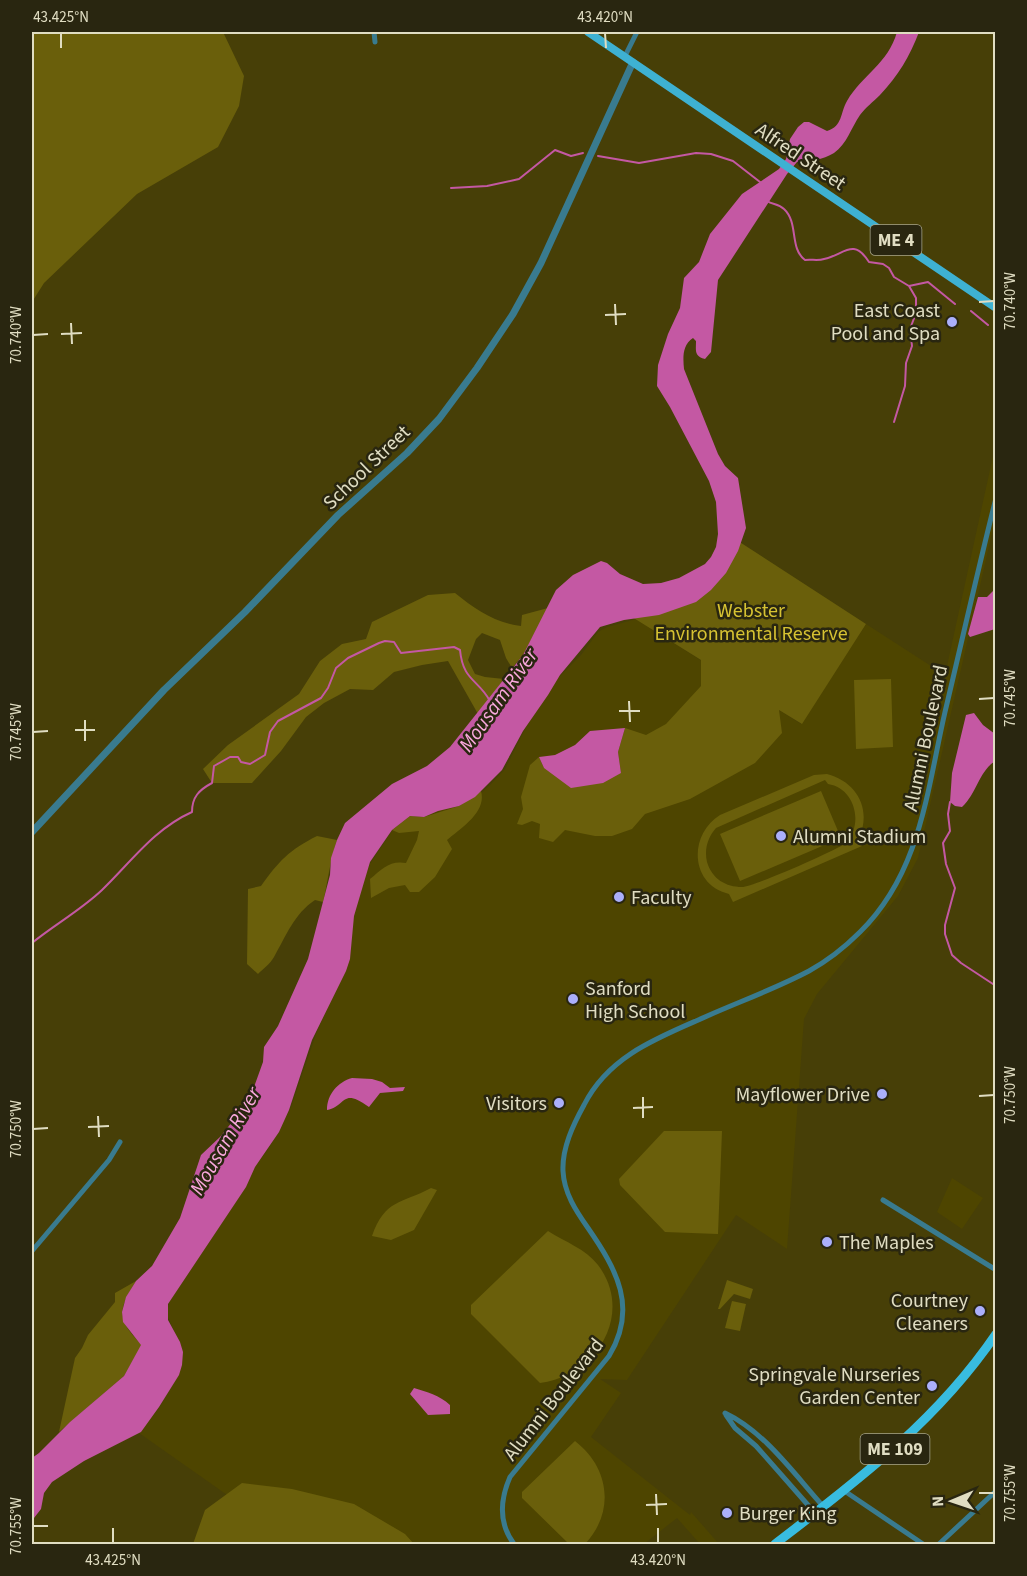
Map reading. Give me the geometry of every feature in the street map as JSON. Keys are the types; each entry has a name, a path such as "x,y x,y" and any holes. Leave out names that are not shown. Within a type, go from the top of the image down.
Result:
{"highway":[{"name":"ME 109","path":"775,1545 913,1432 956,1386 996,1334"}],"main road":[{"name":"Alfred Street","path":"588,32 996,308"}],"street":[{"path":"374,32 375,42"},
{"path":"625,56 637,32"},
{"name":"School Street","path":"32,832 164,690 245,612 338,516 407,453 439,419 513,314 540,263 633,62"},
{"name":"Alumni Boulevard","path":"514,1545 505,1528 502,1512 504,1493 510,1477 609,1356 618,1337 621,1322 622,1297 616,1275 608,1257 570,1199 565,1185 564,1158 574,1124 594,1088 614,1066 631,1052 658,1037 807,971 836,952 860,932 879,908 901,875 920,830 939,737 996,498"},
{"path":"32,1251 109,1161 120,1142"},
{"path":"883,1200 996,1270"},
{"path":"725,1413 741,1421 763,1440 819,1510 735,1428 725,1413"},
{"path":"843,1490 923,1545"},
{"path":"939,1545 996,1491"}],"shaded area":[{"name":"Sanford High School","path":"995,447 995,520 918,858 898,896 817,994 804,1019 787,1249 736,1215 627,1380 600,1379 621,1393 591,1437 690,1515 691,1512 719,1544 700,1544 677,1518 644,1544 297,1544 139,1433 159,1408 179,1374 181,1346 167,1315 169,1302 240,1195 291,1107 316,1034 350,957 354,908 360,887 370,864 392,831 405,818 481,793 490,785 505,769 530,719 557,679 581,655 598,632 607,627 636,619 801,724 866,624 945,675"},
{"path":"952,1178 983,1198 962,1229 937,1212"}],"green space":[{"path":"32,32 223,32 244,76 239,106 218,147 137,194 44,283 32,302"},
{"name":"Webster Environmental Reserve","path":"735,539 866,624 802,724 779,710 782,733 755,763 690,799 645,814 632,829 612,836 595,836 565,830 553,842 539,838 540,824 532,821 522,825 517,824 523,809 521,797 530,765 539,757 544,768 621,773 618,752 625,728 646,735 666,724 701,686 701,660 608,602 668,598"},
{"path":"455,593 486,614 503,622 521,626 522,615 548,608 523,655 512,668 500,640 482,633 476,639 468,660 475,674 504,679 478,714 448,661 394,672 373,690 350,689 324,703 306,717 281,751 252,783 212,783 203,769 228,745 299,694 320,661 342,644 366,639 372,622 428,595"},
{"path":"891,679 893,747 856,749 854,680"},
{"path":"827,774 838,778 854,790 859,798 864,817 859,838 862,846 733,902 729,894 716,889 707,881 701,870 698,859 702,835 720,815 814,775","holes":["825,780 828,784 845,792 854,808 855,826 846,843 794,868 742,887 720,881 712,873 707,862 706,848 716,828"]},
{"path":"481,791 482,799 477,813 447,840 452,849 435,877 419,892 410,892 405,885 389,888 371,898 370,879 391,864 406,863 419,831 399,833 392,830 410,816 424,817 459,806"},
{"name":"Alumni Stadium","path":"821,791 841,838 740,881 720,834"},
{"path":"317,836 337,840 323,902 315,900 301,912 272,960 258,974 247,964 248,889 261,886 285,857"},
{"path":"664,1131 722,1131 718,1234 665,1232 620,1185 619,1179"},
{"path":"431,1188 437,1190 414,1230 391,1240 372,1236 382,1215 388,1209"},
{"path":"548,1231 581,1250 598,1265 608,1284 612,1303 611,1322 604,1340 593,1356 560,1378 540,1383 471,1314 471,1305"},
{"path":"727,1280 753,1289 750,1299 734,1294 718,1309"},
{"path":"136,1281 125,1300 122,1315 128,1329 142,1345 124,1376 59,1432 75,1358 88,1335 115,1302 115,1293"},
{"path":"732,1301 746,1304 740,1331 725,1328"},
{"path":"575,1441 596,1464 604,1491 601,1518 585,1544 569,1544 522,1498 522,1492"},
{"path":"242,1483 292,1489 354,1504 405,1534 414,1544 193,1544 205,1510"}],"water":[{"name":"Mousam River","path":"897,32 919,32 898,73 860,115 846,140 834,153 821,159 797,162 718,280 711,352 705,359 699,356 696,353 696,341 693,338 685,348 684,369 718,454 725,466 738,478 746,528 738,551 726,573 696,602 659,615 624,620 600,627 560,675 523,731 502,770 475,797 459,806 424,817 410,816 392,830 370,862 354,916 350,959 346,971 312,1040 289,1110 279,1132 255,1167 246,1187 168,1304 168,1320 183,1352 179,1375 141,1432 84,1461 52,1482 44,1493 41,1509 34,1518 32,1516 32,1458 124,1376 141,1345 123,1322 122,1312 126,1297 136,1281 152,1266 180,1218 201,1155 220,1137 245,1106 254,1087 263,1062 264,1047 278,1026 308,959 330,875 331,858 345,823 392,784 427,766 450,747 523,655 556,590 573,575 601,561 620,574 643,584 661,583 679,578 705,564 711,557 716,547 718,534 716,502 709,481 657,386 658,365 668,334 680,308 684,278 699,262 710,234 742,194 779,169 786,159 790,139 798,127 804,122 809,122 827,131 836,126 847,101 888,53"},
{"path":"995,589 995,629 970,637 968,634 978,597 987,597"},
{"path":"974,713 983,725 995,734 995,761 985,771 962,807 955,806 950,802 952,773 966,715"},
{"path":"625,728 618,752 621,773 603,783 571,788 544,768 539,757 555,755 575,745 590,731"},
{"path":"352,1078 372,1079 390,1088 405,1087 403,1091 380,1093 369,1107 349,1098 327,1110 334,1090 342,1082"},
{"path":"414,1388 433,1394 446,1402 450,1405 450,1414 428,1415 410,1394"}],"waterway":[{"path":"451,188 487,186 519,179 555,150 571,156 583,153"},
{"path":"598,156 639,163 696,153 711,154 733,161 760,182"},
{"path":"767,201 782,207 789,215 797,249 805,260 822,260 848,250 858,250 869,262 883,264 889,268 894,277 909,286 916,298 916,313 910,329 912,346 906,363 905,386 894,422"},
{"path":"909,286 928,282 955,304"},
{"path":"971,311 988,325"},
{"name":"Mousam River","path":"32,943 94,897 166,827 192,812 193,802 197,795 212,783 214,766 230,757 238,757 241,762 250,764 265,755 270,732 278,721 321,698 336,668 348,658 385,641 394,642 401,653 454,647 460,650 464,668 490,701"},
{"path":"950,802 948,814 950,831 943,843 946,864 955,888 945,925 945,934 952,955 996,986"}],"place":[{"name":"East Coast Pool and Spa","path":"952,322"},
{"name":"Alumni Stadium","path":"781,836"},
{"name":"Faculty","path":"619,897"},
{"name":"Sanford High School","path":"573,999"},
{"name":"Mayflower Drive","path":"882,1094"},
{"name":"Visitors","path":"559,1103"},
{"name":"The Maples","path":"827,1242"},
{"name":"Courtney Cleaners","path":"980,1311"},
{"name":"Springvale Nurseries Garden Center","path":"932,1386"},
{"name":"Burger King","path":"727,1513"}]}
